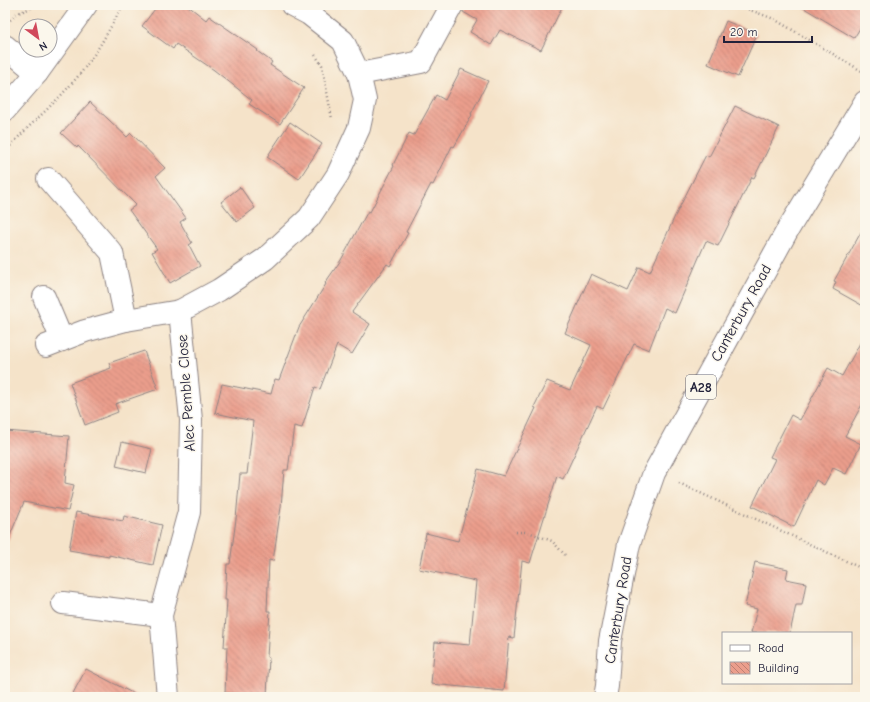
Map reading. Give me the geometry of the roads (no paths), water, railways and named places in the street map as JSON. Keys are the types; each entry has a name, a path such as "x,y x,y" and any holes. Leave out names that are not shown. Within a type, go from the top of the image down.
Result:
{"main road":[{"path":"5,110 37,73 86,5"},
{"path":"359,74 421,62 452,5"},
{"path":"44,297 54,343 85,331 126,320 180,311 219,290 266,258 309,218 338,174 359,128 365,100 359,74 343,41 305,8"},
{"path":"5,46 37,73"},
{"name":"Canterbury Road","path":"605,697 610,640 629,544 654,473 787,231 865,102"},
{"path":"48,179 112,252 126,320"},
{"name":"Alec Pemble Close","path":"168,697 161,615 189,512 191,420 180,311"},
{"path":"63,603 161,615"}]}
